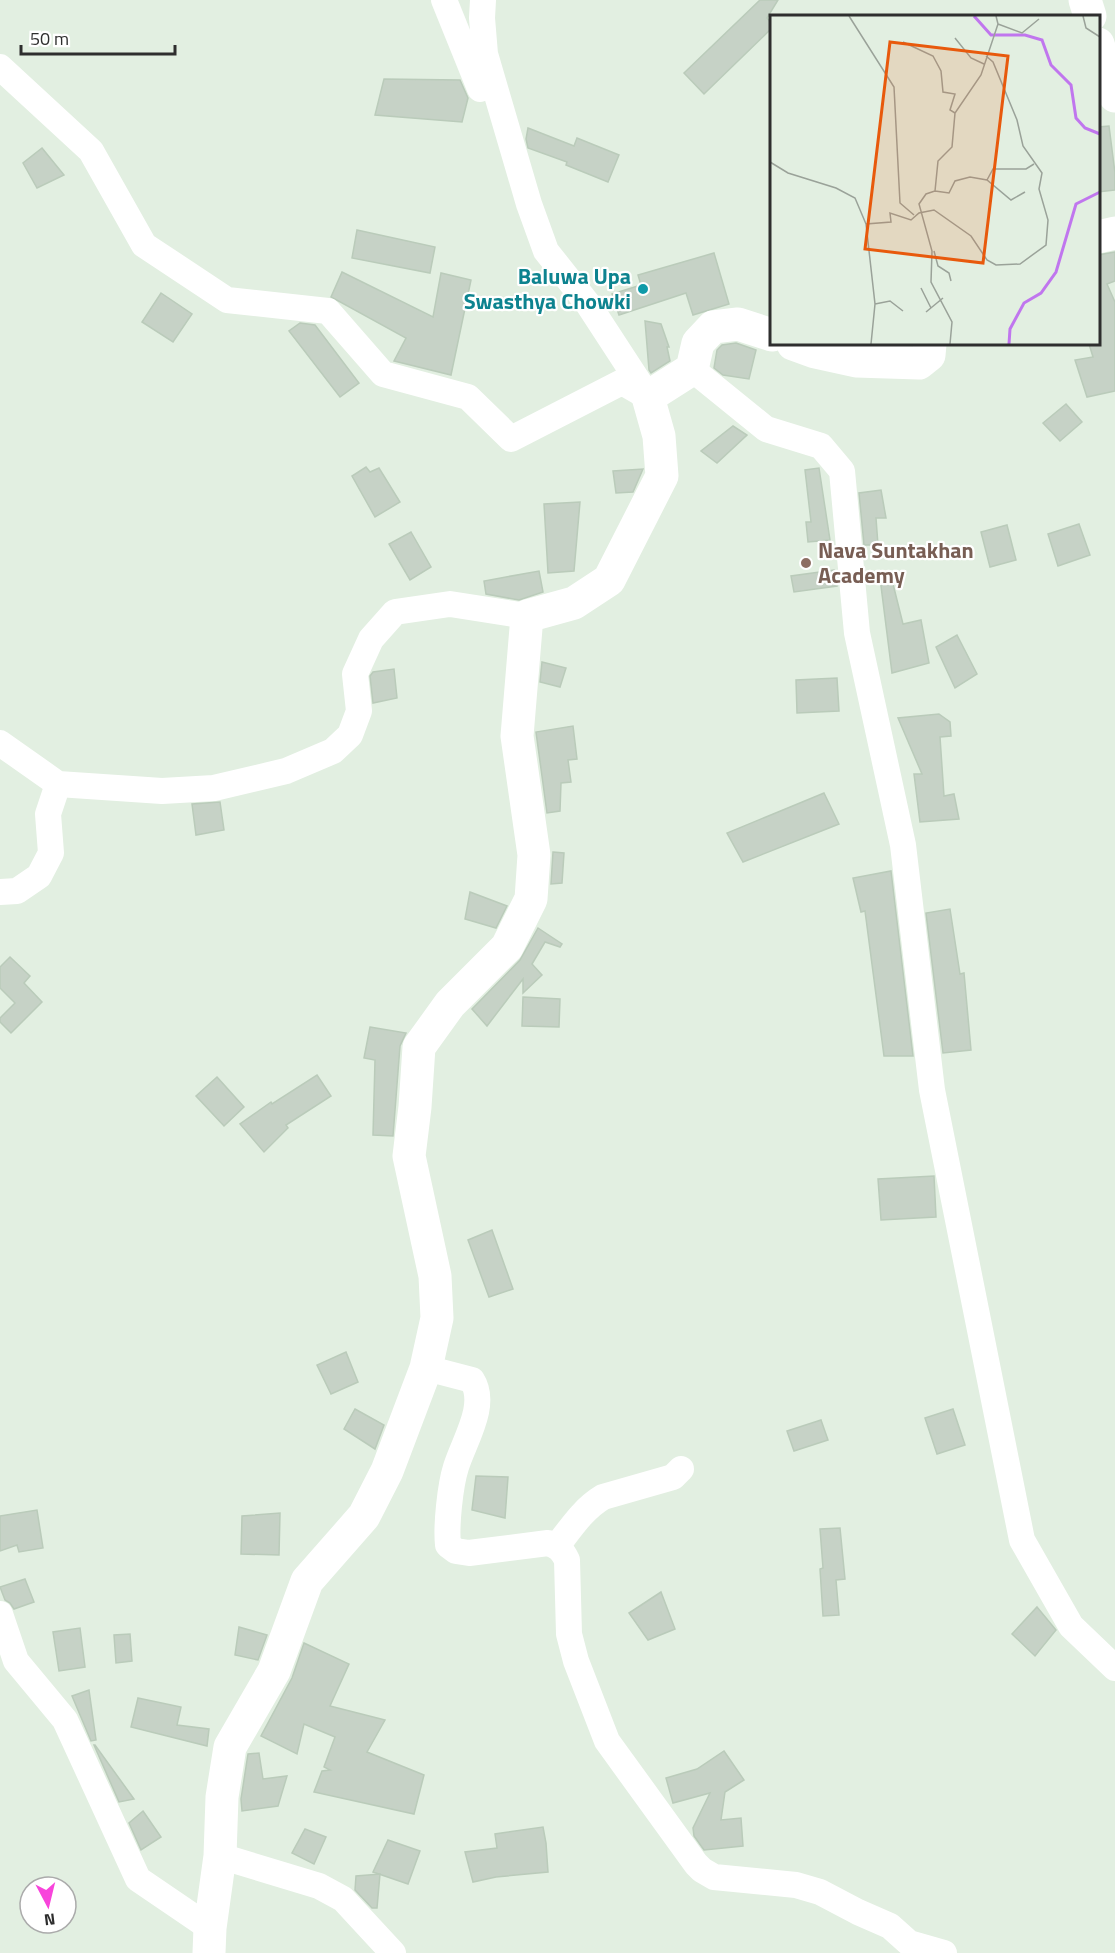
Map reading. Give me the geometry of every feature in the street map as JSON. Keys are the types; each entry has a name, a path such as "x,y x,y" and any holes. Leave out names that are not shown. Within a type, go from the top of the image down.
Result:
{"street":[{"path":"444,0 495,128 517,161"},
{"path":"0,743 58,784 162,791 214,788 286,771 333,751 350,735 358,711 355,674 371,639 394,612 450,604 527,616 574,603 609,580 663,476 659,436 648,397 588,304 546,251 529,204 484,54 483,0"},
{"path":"1085,0 1090,15"},
{"path":"1100,50 1115,96"},
{"path":"0,68 91,152 144,245 227,300 328,311 383,374 468,397 511,439 622,382 648,397"},
{"path":"1100,237 1115,233"},
{"path":"648,397 692,369 698,343 713,327 738,324 770,336"},
{"path":"797,345 815,352 856,361 919,363 929,355 930,345"},
{"path":"692,369 766,429 821,446 842,471 857,633 903,845 932,1090 1022,1540 1071,1626 1115,1668"},
{"path":"210,1940 220,1856 222,1797 230,1747 274,1671 307,1581 364,1516 387,1471 426,1368 437,1318 435,1276 410,1156 416,1107 419,1047 450,1004 507,947 531,899 534,855 517,736 527,616"},
{"path":"0,892 16,891 39,876 51,853 48,814 58,784"},
{"path":"426,1368 472,1380 477,1389 478,1398 471,1426 455,1469 447,1533 448,1545 456,1551 469,1553 548,1543 557,1546 567,1560 570,1634 576,1661 607,1741 653,1807 702,1870 714,1877 796,1885 820,1892 890,1926 909,1943 944,1953"},
{"path":"557,1546 585,1509 593,1503 603,1497 659,1483 673,1477 681,1469"},
{"path":"0,1614 16,1661 65,1720 138,1879 210,1940"},
{"path":"220,1856 319,1886 343,1899 393,1953"}],"building":[{"path":"760,0 778,0 767,18 770,22 770,30 704,94 684,73"},
{"path":"384,79 460,80 468,98 462,122 375,115"},
{"path":"1109,126 1115,190 1100,192 1100,127"},
{"path":"528,128 574,146 577,138 619,155 608,182 566,165 567,162 528,148 526,139"},
{"path":"42,148 64,175 37,188 23,163"},
{"path":"357,230 435,247 430,273 352,258"},
{"path":"1115,252 1115,281 1107,284 1115,302 1115,391 1087,397 1075,360 1093,357 1089,345 1100,345 1100,255"},
{"path":"714,253 729,304 693,315 686,293 619,315 612,294 641,285 638,275"},
{"path":"342,272 433,317 441,273 471,280 451,375 394,361 406,338 331,297"},
{"path":"161,293 192,314 173,342 142,322"},
{"path":"645,321 661,324 669,347 667,347 670,361 651,373 649,370"},
{"path":"300,323 315,325 359,383 340,397 289,331"},
{"path":"736,343 756,350 749,379 723,375 714,368 717,350 722,345"},
{"path":"1066,404 1082,422 1060,441 1043,423"},
{"path":"733,426 747,435 717,463 701,451"},
{"path":"366,467 370,472 379,468 400,502 375,517 352,476"},
{"path":"819,468 830,540 808,542 806,522 811,522 805,470"},
{"path":"643,469 633,492 616,493 613,471"},
{"path":"881,490 886,518 876,518 878,545 864,545 859,493"},
{"path":"580,502 574,571 548,573 544,504"},
{"path":"1079,524 1090,555 1058,566 1048,534"},
{"path":"1007,525 1016,560 990,567 981,532"},
{"path":"411,532 431,567 410,580 389,544"},
{"path":"834,570 837,586 794,592 791,576"},
{"path":"539,571 543,592 519,600 486,594 484,581"},
{"path":"891,576 903,624 921,620 929,663 892,673 880,578"},
{"path":"957,635 977,674 955,688 936,647"},
{"path":"542,662 566,668 560,687 540,682"},
{"path":"394,669 397,698 373,703 370,676 373,672"},
{"path":"837,678 839,711 797,713 796,680"},
{"path":"939,714 950,722 951,736 940,737 944,796 954,794 959,819 920,822 914,774 922,774 898,718"},
{"path":"573,726 577,759 568,760 571,782 561,783 560,811 547,813 536,732"},
{"path":"824,793 839,824 743,862 727,833"},
{"path":"220,802 224,830 196,835 192,804"},
{"path":"553,852 564,853 562,883 551,884"},
{"path":"891,871 913,1056 884,1056 865,911 861,912 853,878"},
{"path":"470,892 507,906 496,928 465,919"},
{"path":"950,909 960,974 964,973 971,1050 943,1053 926,913"},
{"path":"538,928 562,944 560,947 545,942 532,964 542,975 523,993 523,979 487,1026 472,1009 520,960"},
{"path":"10,957 30,976 24,983 42,1002 11,1033 0,1022 0,1018 15,1003 0,988 0,967"},
{"path":"523,997 560,999 559,1027 522,1026"},
{"path":"370,1027 406,1033 400,1046 393,1136 373,1135 375,1060 364,1058"},
{"path":"317,1075 331,1096 286,1125 288,1128 264,1152 240,1124 271,1102 272,1104"},
{"path":"217,1077 244,1107 224,1126 196,1096"},
{"path":"934,1176 936,1217 881,1220 878,1179"},
{"path":"492,1230 513,1289 489,1297 468,1240"},
{"path":"346,1352 358,1382 331,1394 317,1365"},
{"path":"355,1409 384,1425 375,1449 344,1429"},
{"path":"953,1409 965,1445 937,1454 925,1418"},
{"path":"821,1420 828,1440 794,1451 787,1431"},
{"path":"476,1476 508,1477 505,1518 472,1510"},
{"path":"37,1510 43,1548 19,1552 17,1545 0,1551 0,1516"},
{"path":"280,1513 279,1555 241,1554 242,1516"},
{"path":"840,1528 845,1579 836,1580 839,1615 823,1616 820,1529"},
{"path":"25,1579 34,1602 14,1609 5,1600 0,1587"},
{"path":"661,1592 675,1629 648,1640 629,1613"},
{"path":"1037,1607 1056,1630 1035,1656 1012,1634"},
{"path":"239,1627 267,1635 258,1660 235,1655"},
{"path":"80,1628 85,1667 59,1671 53,1632"},
{"path":"130,1634 132,1661 116,1663 114,1635"},
{"path":"304,1643 349,1664 330,1706 385,1720 367,1752 424,1775 414,1814 314,1792 322,1771 330,1770 324,1767 335,1737 304,1724 297,1754 261,1736 292,1678"},
{"path":"89,1690 96,1740 91,1741 72,1696"},
{"path":"138,1698 181,1707 177,1725 209,1729 207,1746 131,1727"},
{"path":"95,1745 134,1799 119,1802"},
{"path":"724,1751 744,1780 725,1792 721,1820 741,1818 743,1846 704,1850 694,1836 693,1828 710,1793 673,1803 666,1778 697,1769"},
{"path":"259,1753 263,1779 287,1776 278,1806 242,1811 241,1799 248,1754"},
{"path":"143,1811 161,1837 141,1850 129,1823"},
{"path":"543,1827 548,1872 496,1877 473,1882 465,1852 497,1848 495,1834"},
{"path":"305,1829 326,1837 314,1864 292,1853"},
{"path":"388,1840 420,1851 408,1884 373,1872"},
{"path":"380,1874 377,1908 372,1908 355,1890 356,1876"}],"place":[{"name":"Baluwa Upa Swasthya Chowki","path":"643,289"},
{"name":"Nava Suntakhan Academy","path":"806,563"}]}
